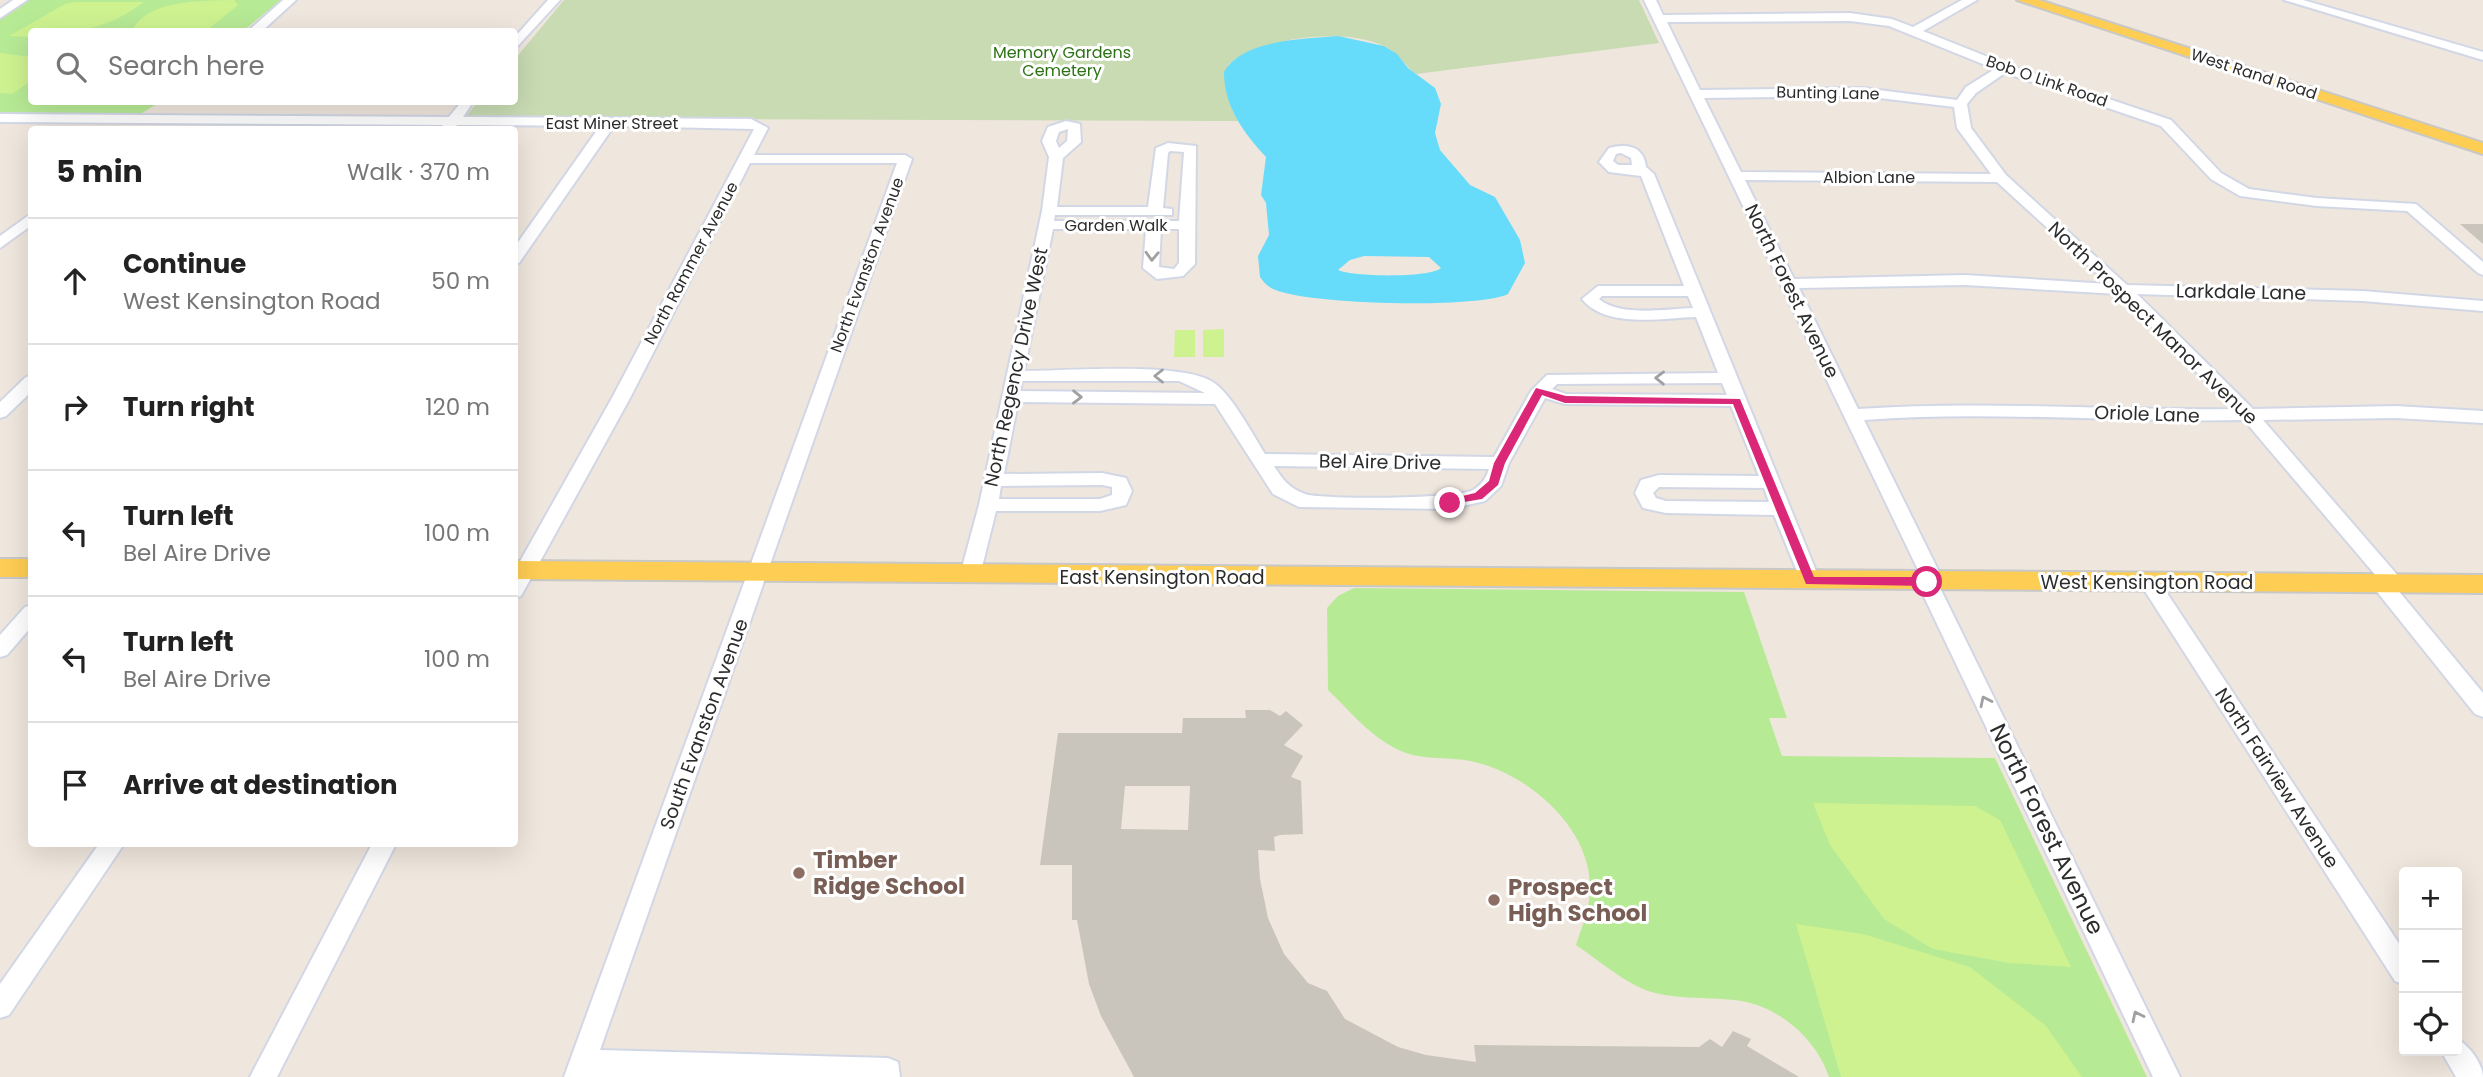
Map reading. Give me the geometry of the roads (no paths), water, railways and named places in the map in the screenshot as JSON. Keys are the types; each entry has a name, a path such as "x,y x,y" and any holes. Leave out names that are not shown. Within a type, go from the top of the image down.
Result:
{"main road":[{"name":"West Rand Road","path":"2024,0 2481,146"},
{"path":"0,568 28,568"},
{"name":"East Kensington Road","path":"518,577 758,573 1810,581"},
{"name":"West Kensington Road","path":"1810,581 2483,584"}],"street":[{"path":"0,14 21,0"},
{"path":"258,28 290,0"},
{"path":"518,41 554,0"},
{"name":"North Forest Avenue","path":"1650,0 1853,415 2167,1077"},
{"path":"1915,31 1971,0"},
{"path":"2290,0 2483,56"},
{"name":"Bob O Link Road","path":"1660,19 1850,17 1875,19 1915,31 2004,68 2166,123 2216,176 2245,193 2317,202 2411,206 2483,270"},
{"path":"1960,104 1971,90 2004,68"},
{"name":"Bunting Lane","path":"1696,94 1863,92 1960,104"},
{"name":"North Prospect Manor Avenue","path":"1960,104 1965,128 2001,178 2123,289 2250,416 2387,583 2483,708"},
{"path":"450,125 465,105"},
{"path":"139,126 162,107"},
{"name":"East Miner Street","path":"0,118 304,119 450,125 751,124 761,128"},
{"path":"297,126 304,119"},
{"path":"518,254 609,123"},
{"name":"North Rammer Avenue","path":"518,577 621,398 761,128"},
{"path":"1182,147 1191,149 1186,218 1187,264 1178,273 1157,274 1151,268 1154,218 1161,151 1182,147"},
{"name":"North Regency Drive West","path":"970,575 988,505 1048,218 1056,157"},
{"name":"North Evanston Avenue","path":"746,159 905,159 830,372"},
{"path":"1639,169 1647,174 1810,581"},
{"name":"Albion Lane","path":"1736,176 2001,178"},
{"name":"Garden Walk","path":"1048,218 1186,218"},
{"path":"0,243 28,220"},
{"name":"Larkdale Lane","path":"1789,284 1965,279 2123,289 2302,293 2483,306"},
{"path":"1693,291 1598,291 1590,299 1595,307 1612,312 1704,312"},
{"name":"South Evanston Avenue","path":"580,1070 830,372"},
{"name":"Bel Aire Drive","path":"1013,376 1181,376 1207,385 1220,399 1280,490 1306,502 1450,503 1478,496 1494,482 1500,463 1540,391"},
{"path":"1540,391 1553,380 1574,377 1728,378"},
{"path":"0,412 28,386"},
{"path":"1540,391 1565,399 1737,401"},
{"path":"1009,396 1220,399"},
{"name":"Oriole Lane","path":"1853,415 1935,409 2040,410 2167,416 2396,412 2483,417"},
{"name":"Bel Aire Drive","path":"1261,460 1500,463"},
{"path":"988,505 1100,505 1119,500 1123,491 1119,482 1102,479 992,480"},
{"path":"1770,482 1659,481 1648,484 1644,493 1650,503 1666,507 1783,509"},
{"name":"North Fairview Avenue","path":"2150,583 2399,966"},
{"path":"0,649 28,617"},
{"path":"0,1006 110,847"},
{"path":"262,1077 382,847"},
{"path":"2458,1056 2472,1077"},
{"path":"580,1070 888,1074"}],"water":[{"path":"1338,36 1384,46 1435,88 1441,104 1435,133 1440,150 1470,185 1495,197 1520,240 1525,263 1508,294 1462,302 1351,301 1289,294 1271,288 1260,277 1258,256 1269,235 1266,203 1261,195 1266,157 1250,139 1231,108 1224,72 1233,61 1259,47 1292,40","holes":["1364,256 1429,257 1441,268 1423,274 1391,275 1338,270 1350,260"]}],"place":[{"name":"Timber Ridge School","path":"799,873"},
{"name":"Prospect High School","path":"1494,900"}],"park label":[{"name":"Memory Gardens Cemetery","path":"1062,61"}]}
